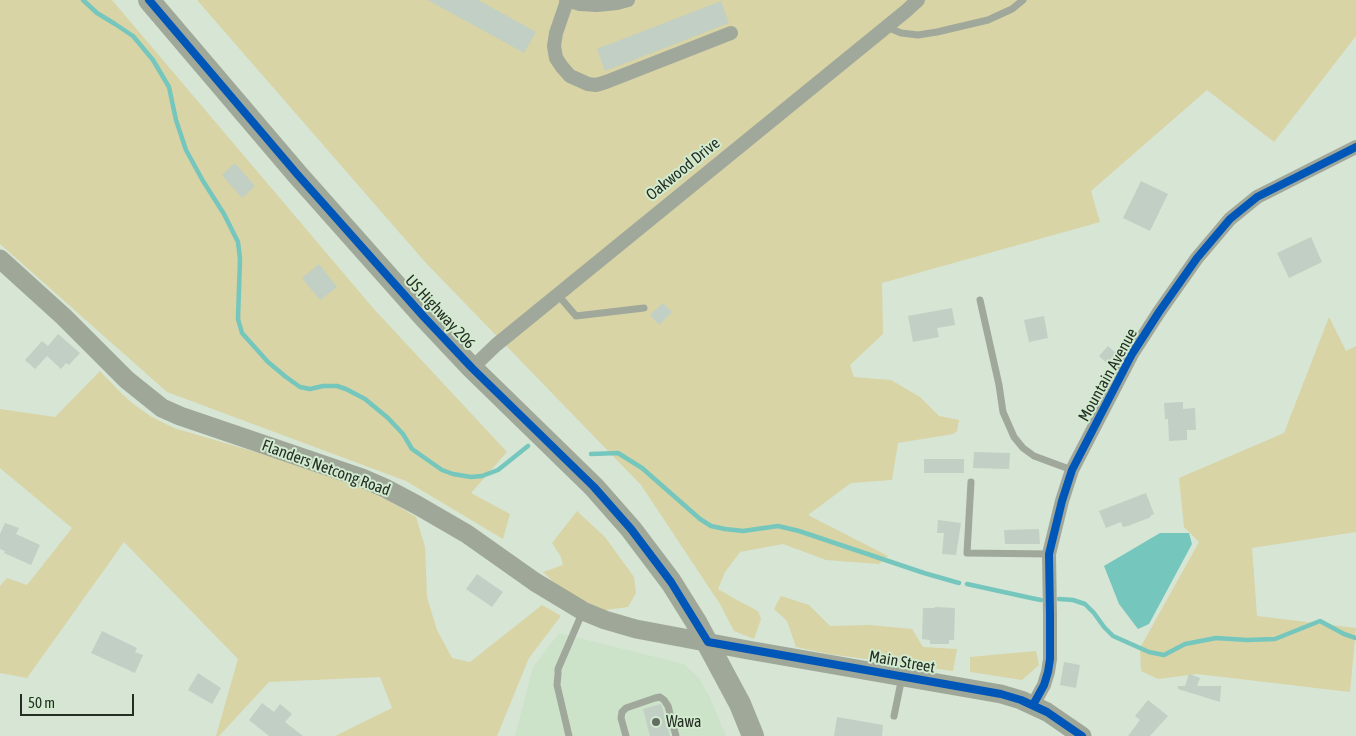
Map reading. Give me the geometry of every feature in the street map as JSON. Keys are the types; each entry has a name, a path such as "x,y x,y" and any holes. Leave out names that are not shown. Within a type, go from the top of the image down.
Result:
{"highway":[{"name":"US Highway 206","path":"149,0 303,181 424,317 472,368 594,487 631,528 671,582 708,642 740,704 753,736"}],"main road":[{"name":"Flanders Netcong Road","path":"0,259 64,317 127,380 162,408 180,416 362,478 385,488 467,534 535,582 583,611 622,626 708,642"},
{"name":"Main Street","path":"708,642 1016,698 1047,712 1082,736"}],"street":[{"path":"628,0 617,4 580,4 566,0 554,46 556,58 570,76 588,84 596,85 732,33"},
{"name":"Oakwood Drive","path":"472,368 496,345 918,0"},
{"name":"Mountain Avenue","path":"1033,705 1044,685 1050,659 1049,554 1062,501 1072,470 1132,354 1170,297 1226,223 1258,197 1356,147"}],"lane":[{"path":"887,27 901,33 918,35 937,32 988,20 1012,9 1023,0"},
{"path":"558,295 576,316 644,308"},
{"path":"980,300 1003,412 1014,437 1023,448 1034,456 1072,470"},
{"path":"972,482 967,553 1049,554"},
{"path":"569,736 556,685 558,669 583,611"},
{"path":"894,716 902,676"},
{"path":"626,736 621,718 622,712 626,708 660,697 668,706 676,736"}],"shaded area":[{"path":"0,0 112,0 373,308 507,452 471,493 510,514 503,539 406,481 167,392 0,244"},
{"path":"197,0 1356,0 1356,36 1274,142 1207,90 1091,191 1100,222 882,283 883,334 850,365 854,377 891,380 920,397 939,416 959,420 957,431 953,434 898,443 892,480 851,483 808,515 888,556 879,564 826,560 783,544 740,552 725,572 718,589 758,611 761,619 754,639 734,631 720,604 641,485 425,262"},
{"path":"1329,317 1346,351 1356,346 1356,532 1252,548 1257,616 1356,628 1350,692 1197,674 1158,679 1141,671 1140,648 1199,542 1184,527 1179,478 1284,433"},
{"path":"100,371 132,403 150,416 174,428 313,469 370,489 416,517 425,547 427,597 437,630 452,658 470,662 542,605 561,616 529,658 497,736 335,736 392,708 380,677 269,682 219,736 216,736 238,659 124,542 27,678 0,673 0,586 7,578 27,585 72,528 0,468 0,409 55,417"},
{"path":"577,511 605,537 634,577 636,593 628,607 605,610 565,593 543,572 563,565 561,557 552,543"},
{"path":"781,596 809,605 830,626 870,625 912,629 923,647 957,649 953,671 829,654 796,647 787,621 774,609"},
{"path":"559,633 684,664 699,678 710,698 726,736 515,736 533,667"},
{"path":"1036,651 1039,665 1022,680 970,672 970,657"}],"water":[{"path":"1160,533 1189,533 1192,544 1149,624 1138,629 1119,604 1104,566"}],"building":[{"path":"428,0 478,0 536,32 524,53"},
{"path":"721,1 729,23 605,71 597,49"},
{"path":"235,163 255,186 242,198 222,175"},
{"path":"1141,181 1168,194 1150,231 1123,218"},
{"path":"1311,237 1322,262 1289,278 1277,253"},
{"path":"319,264 337,287 320,300 302,278"},
{"path":"663,303 672,312 659,325 650,315"},
{"path":"952,308 955,325 937,328 939,337 913,342 908,316"},
{"path":"1044,316 1048,338 1029,342 1024,320"},
{"path":"58,334 80,353 69,365 66,363 61,369 47,356 35,369 25,360 42,341 48,346"},
{"path":"1108,346 1118,355 1109,365 1099,356"},
{"path":"1183,402 1183,409 1195,408 1196,430 1187,430 1187,440 1169,441 1168,419 1165,419 1164,403"},
{"path":"974,452 1010,453 1009,469 973,468"},
{"path":"924,459 964,459 964,473 924,473"},
{"path":"1146,493 1154,514 1151,517 1128,526 1123,527 1121,522 1106,528 1099,511"},
{"path":"938,520 961,523 956,555 942,554 944,533 937,533"},
{"path":"5,523 19,528 16,534 40,545 31,565 4,553 5,551 0,549 0,534"},
{"path":"1039,529 1040,544 1005,544 1004,530"},
{"path":"477,574 503,592 492,607 466,589"},
{"path":"923,608 955,608 954,640 949,640 949,644 930,644 930,640 922,639"},
{"path":"102,631 137,648 135,652 143,655 135,673 91,653"},
{"path":"1064,662 1080,665 1076,688 1060,685"},
{"path":"198,673 221,688 212,704 188,690"},
{"path":"1189,674 1200,678 1197,686 1221,686 1220,702 1178,689 1178,686 1185,686"},
{"path":"1148,700 1168,716 1150,736 1128,736 1140,720 1135,716"},
{"path":"262,703 274,712 280,704 292,714 285,722 303,736 269,736 249,720"},
{"name":"Wawa","path":"661,704 670,736 650,736 643,709"},
{"path":"837,717 883,725 882,736 834,736"}],"waterway":[{"path":"83,0 97,13 133,36 153,60 169,87 176,120 186,150 224,214 238,242 240,259 238,319 242,333 268,362 300,387 310,389 323,386 337,386 365,399 388,418 403,434 412,449 442,470 453,474 471,477 482,476 498,470 528,446"},
{"path":"591,454 618,453 642,468 700,519 711,526 743,531 778,526 799,531 959,583"},
{"path":"967,584 1041,600"},
{"path":"1059,599 1073,600 1085,604 1113,636 1149,652 1164,655 1185,644 1216,638 1275,639 1320,621 1344,634 1356,638"}],"cycle path":[{"path":"149,0 297,174 424,317 472,368 594,487 631,529 671,582 708,642 1001,694 1021,700 1047,712 1082,736"},
{"path":"1033,705 1044,685 1050,659 1049,554 1062,501 1072,470 1132,354 1197,258 1230,219 1257,197 1356,147"}],"place":[{"name":"Wawa","path":"656,722"}]}
